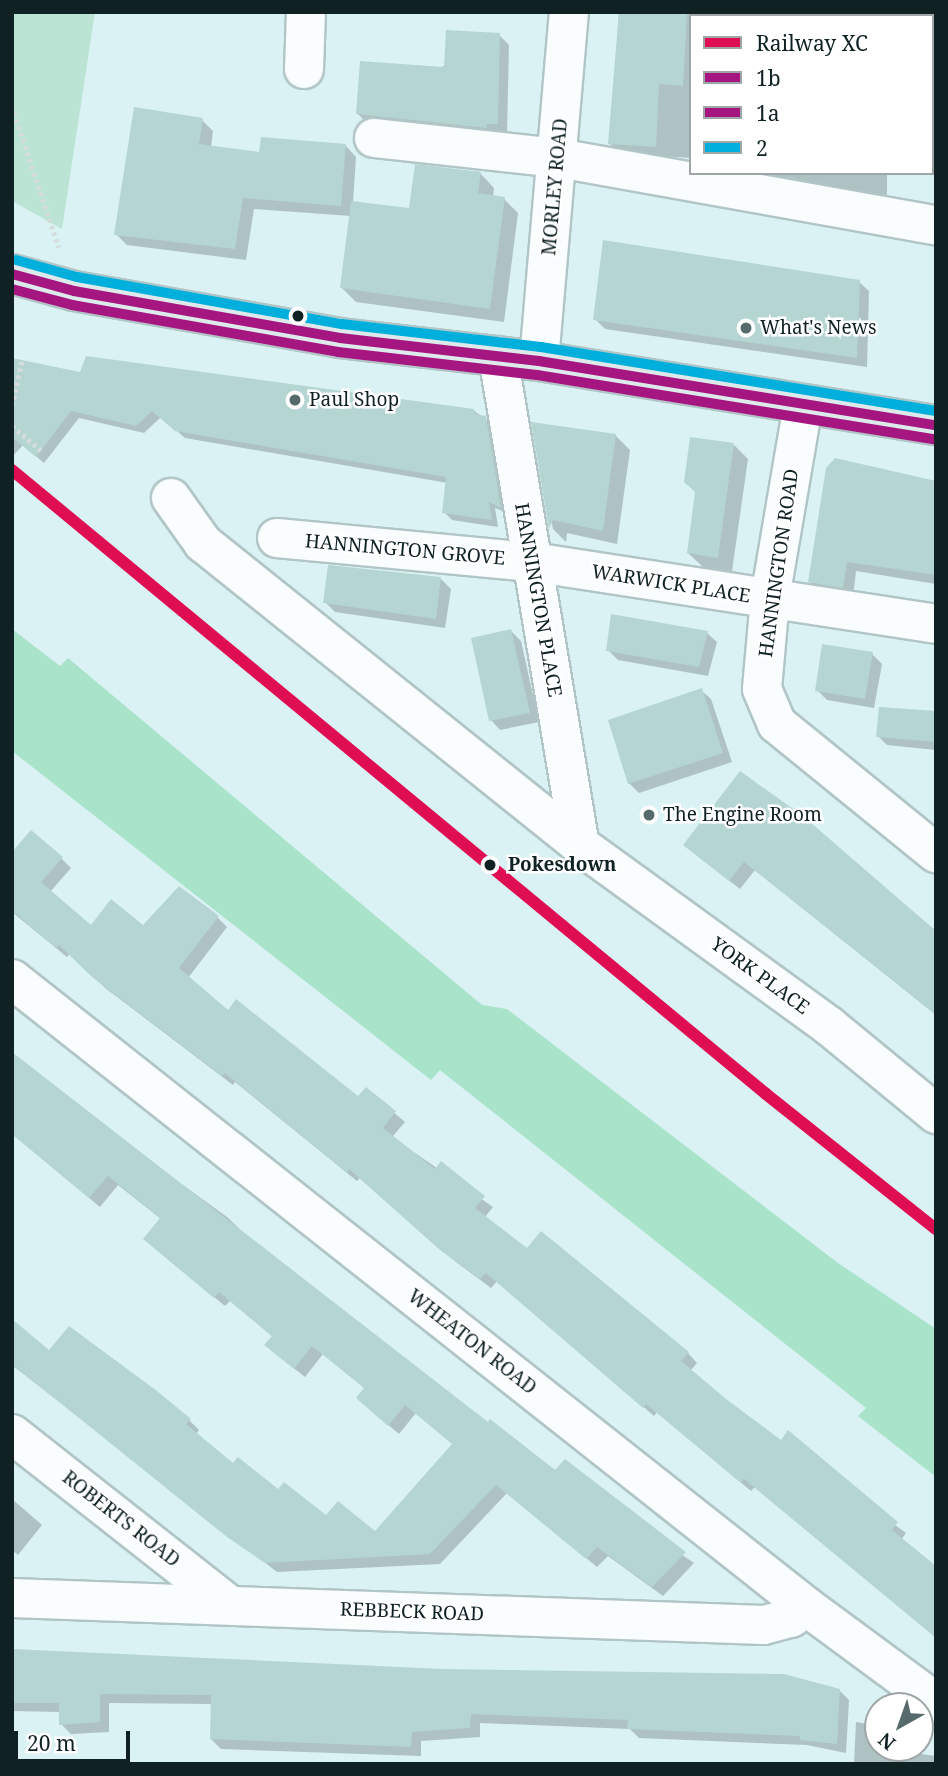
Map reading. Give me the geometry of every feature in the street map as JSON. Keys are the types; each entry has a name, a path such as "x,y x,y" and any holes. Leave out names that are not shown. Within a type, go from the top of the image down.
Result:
{"main road":[{"path":"12,274 74,291 340,338 539,361 936,425"}],"street":[{"path":"304,69 306,12"},
{"name":"MORLEY ROAD","path":"539,361 569,12"},
{"path":"374,138 558,158 936,225"},
{"name":"HANNINGTON PLACE","path":"498,356 580,845"},
{"name":"HANNINGTON ROAD","path":"803,405 770,599 762,689 770,714 936,853"},
{"name":"YORK PLACE","path":"172,498 203,544 580,845 829,1026 936,1114"},
{"name":"HANNINGTON GROVE","path":"277,538 532,562"},
{"name":"WARWICK PLACE","path":"532,562 936,624"},
{"name":"WHEATON ROAD","path":"12,979 807,1607 936,1702"},
{"name":"ROBERTS ROAD","path":"12,1434 229,1605"},
{"name":"REBBECK ROAD","path":"12,1598 764,1625 791,1618 807,1607"}],"path":[{"path":"12,106 74,291"},
{"path":"12,406 22,360"},
{"path":"12,426 41,450"}],"green space":[{"path":"12,12 95,12 62,229 12,201"},
{"path":"12,629 60,666 68,658 482,1005 507,1009 838,1263 936,1329 936,1477 858,1416 866,1408 440,1070 431,1080 12,751"}],"building":[{"path":"619,12 687,12 683,86 659,84 656,147 608,144"},
{"path":"446,30 500,33 498,124 487,124 487,128 356,114 360,61 444,67"},
{"path":"134,107 203,118 199,144 259,152 261,137 346,144 341,206 243,198 235,249 114,235"},
{"path":"415,164 481,172 478,193 505,197 490,309 340,288 351,201 409,208"},
{"path":"603,240 860,280 857,358 593,320"},
{"path":"86,356 474,409 475,414 486,416 501,508 489,502 492,520 442,513 446,477 175,431 152,411 136,426 71,411 36,457 12,437 12,358 80,372"},
{"path":"531,422 616,434 603,531 553,520 549,529"},
{"path":"690,437 734,443 718,558 687,553 695,492 684,482"},
{"path":"835,458 936,481 936,575 847,562 843,588 808,582 826,468"},
{"path":"328,565 441,577 436,619 323,603"},
{"path":"611,614 708,631 699,667 606,651"},
{"path":"511,629 530,713 489,721 471,638"},
{"path":"822,644 873,652 865,699 815,691"},
{"path":"702,688 723,753 628,784 608,720"},
{"path":"879,707 936,711 936,742 876,737"},
{"path":"740,771 803,816 936,931 936,1015 744,862 729,881 683,845"},
{"path":"31,830 63,857 41,882 91,925 111,899 143,925 179,886 219,916 179,968 228,1010 236,999 358,1096 366,1087 396,1111 383,1128 435,1169 441,1161 485,1196 475,1208 527,1248 541,1231 689,1352 681,1361 726,1399 781,1440 788,1430 898,1522 892,1530 936,1566 936,1638 744,1479 741,1483 646,1404 643,1408 486,1273 480,1279 440,1250 349,1169 347,1173 225,1073 222,1076 92,977 59,945 56,948 15,913 12,916 12,852"},
{"path":"12,1052 488,1422 490,1419 555,1470 565,1459 686,1552 652,1587 597,1547 586,1559 496,1485 430,1554 265,1563 227,1537 12,1364 12,1319 49,1350 69,1326 191,1419 186,1424 233,1463 238,1457 278,1489 284,1482 326,1515 338,1501 375,1531 452,1444 405,1405 388,1426 356,1398 364,1388 312,1346 294,1369 264,1345 272,1336 219,1292 214,1298 143,1239 160,1218 108,1176 89,1198 12,1134"},
{"path":"12,1649 443,1669 784,1674 840,1689 837,1744 800,1740 800,1736 627,1729 628,1720 471,1714 470,1728 412,1732 411,1747 210,1739 211,1695 100,1694 100,1722 59,1725 59,1703 12,1703"}],"rail line":[{"name":"XC","path":"12,470 766,1094 936,1229"}],"transit line":[{"name":"2","path":"16,260 77,277 342,324 541,347 936,411"},
{"name":"1b","path":"12,274 74,291 340,338 539,361 936,425"},
{"name":"1a","path":"12,289 72,305 338,352 537,375 934,439"}],"place":[{"name":"What's News","path":"746,328"},
{"name":"Paul Shop","path":"295,400"},
{"name":"The Engine Room","path":"649,815"},
{"name":"Pokesdown","path":"490,865"}]}
